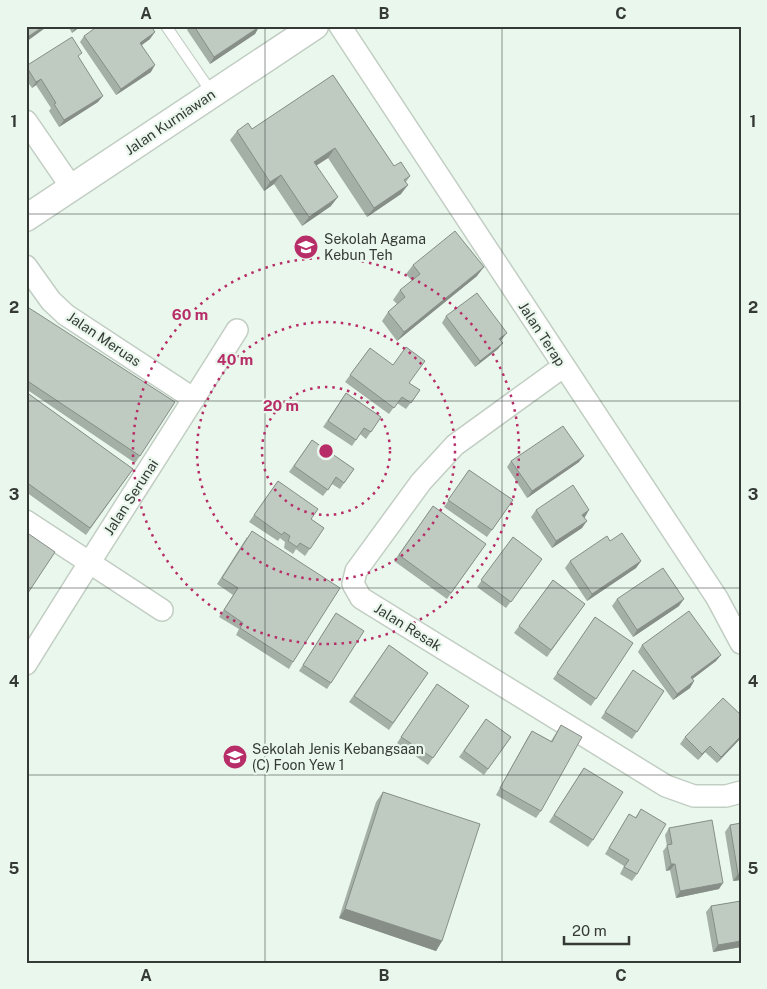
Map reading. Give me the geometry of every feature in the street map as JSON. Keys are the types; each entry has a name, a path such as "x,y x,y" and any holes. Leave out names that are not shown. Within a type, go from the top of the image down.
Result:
{"street":[{"name":"Jalan Kurniawan","path":"26,218 315,26"},
{"name":"Jalan Terap","path":"340,26 717,598 741,643"},
{"path":"26,121 72,188"},
{"name":"Jalan Meruas","path":"26,266 51,301 66,314 194,399"},
{"name":"Jalan Serunai","path":"26,664 36,641 90,562 139,476 194,399 237,330"},
{"name":"Jalan Resak","path":"564,366 455,445 421,482 356,570 353,584 361,598 666,786 694,796 726,796 741,792"},
{"path":"26,520 162,610"}],"lane":[{"path":"166,26 213,94"}],"building":[{"path":"26,26 44,26 26,38"},
{"path":"98,26 151,26 155,32 140,43 155,65 121,89 84,36"},
{"path":"194,26 259,26 259,27 214,57"},
{"path":"72,37 82,53 78,56 103,96 64,120 41,79 36,82 26,66"},
{"path":"333,75 394,166 401,162 410,176 404,180 408,185 374,208 335,148 314,162 338,197 309,217 281,175 270,182 237,131 248,123 252,129"},
{"path":"455,231 484,267 404,332 388,312 405,297 400,290 420,274 413,265"},
{"path":"477,293 507,333 499,339 503,343 480,361 446,316"},
{"path":"26,306 175,402 140,456 26,380"},
{"path":"406,347 425,361 409,383 420,390 411,403 402,397 394,408 350,375 370,348 393,365"},
{"path":"26,392 133,469 90,528 26,482"},
{"path":"346,393 381,417 371,432 364,428 356,440 328,421"},
{"path":"563,426 584,456 532,491 511,461"},
{"path":"312,440 354,469 344,483 336,477 328,490 294,466"},
{"path":"469,470 513,500 492,530 448,500"},
{"path":"278,481 318,509 311,519 324,528 310,549 300,543 297,547 288,541 290,536 284,532 282,535 254,515"},
{"path":"573,485 589,510 582,515 587,521 556,541 536,510"},
{"path":"433,506 486,544 451,593 399,555"},
{"path":"252,531 340,588 293,662 240,628 243,623 224,610 238,588 222,578"},
{"path":"26,532 55,552 26,596"},
{"path":"622,533 641,561 592,594 570,561 607,536 610,541"},
{"path":"513,537 542,559 511,602 481,580"},
{"path":"663,568 684,599 637,630 617,599"},
{"path":"553,580 585,604 551,650 519,626"},
{"path":"689,611 721,655 691,677 694,681 677,694 642,645"},
{"path":"336,613 364,631 331,683 303,665"},
{"path":"595,617 633,643 596,699 557,673"},
{"path":"389,645 428,673 393,723 354,696"},
{"path":"633,670 664,691 637,732 605,712"},
{"path":"437,684 469,706 433,758 401,737"},
{"path":"723,698 741,715 741,736 721,757 710,746 702,754 685,737"},
{"path":"486,719 511,737 488,769 464,751"},
{"path":"561,725 582,737 541,811 500,788 532,731 552,742"},
{"path":"584,768 623,792 593,840 554,815"},
{"path":"383,792 480,824 442,941 345,909"},
{"path":"641,809 666,824 637,874 624,867 629,860 609,848 629,814 636,818"},
{"path":"712,820 723,883 680,891 675,864 671,864 667,845 672,844 669,828"},
{"path":"741,823 741,874 738,874 730,825"},
{"path":"741,901 741,941 718,945 711,906"}],"place":[{"name":"Sekolah Agama Kebun Teh","path":"306,247"},
{"name":"Sekolah Jenis Kebangsaan (C) Foon Yew 1","path":"235,757"}]}
